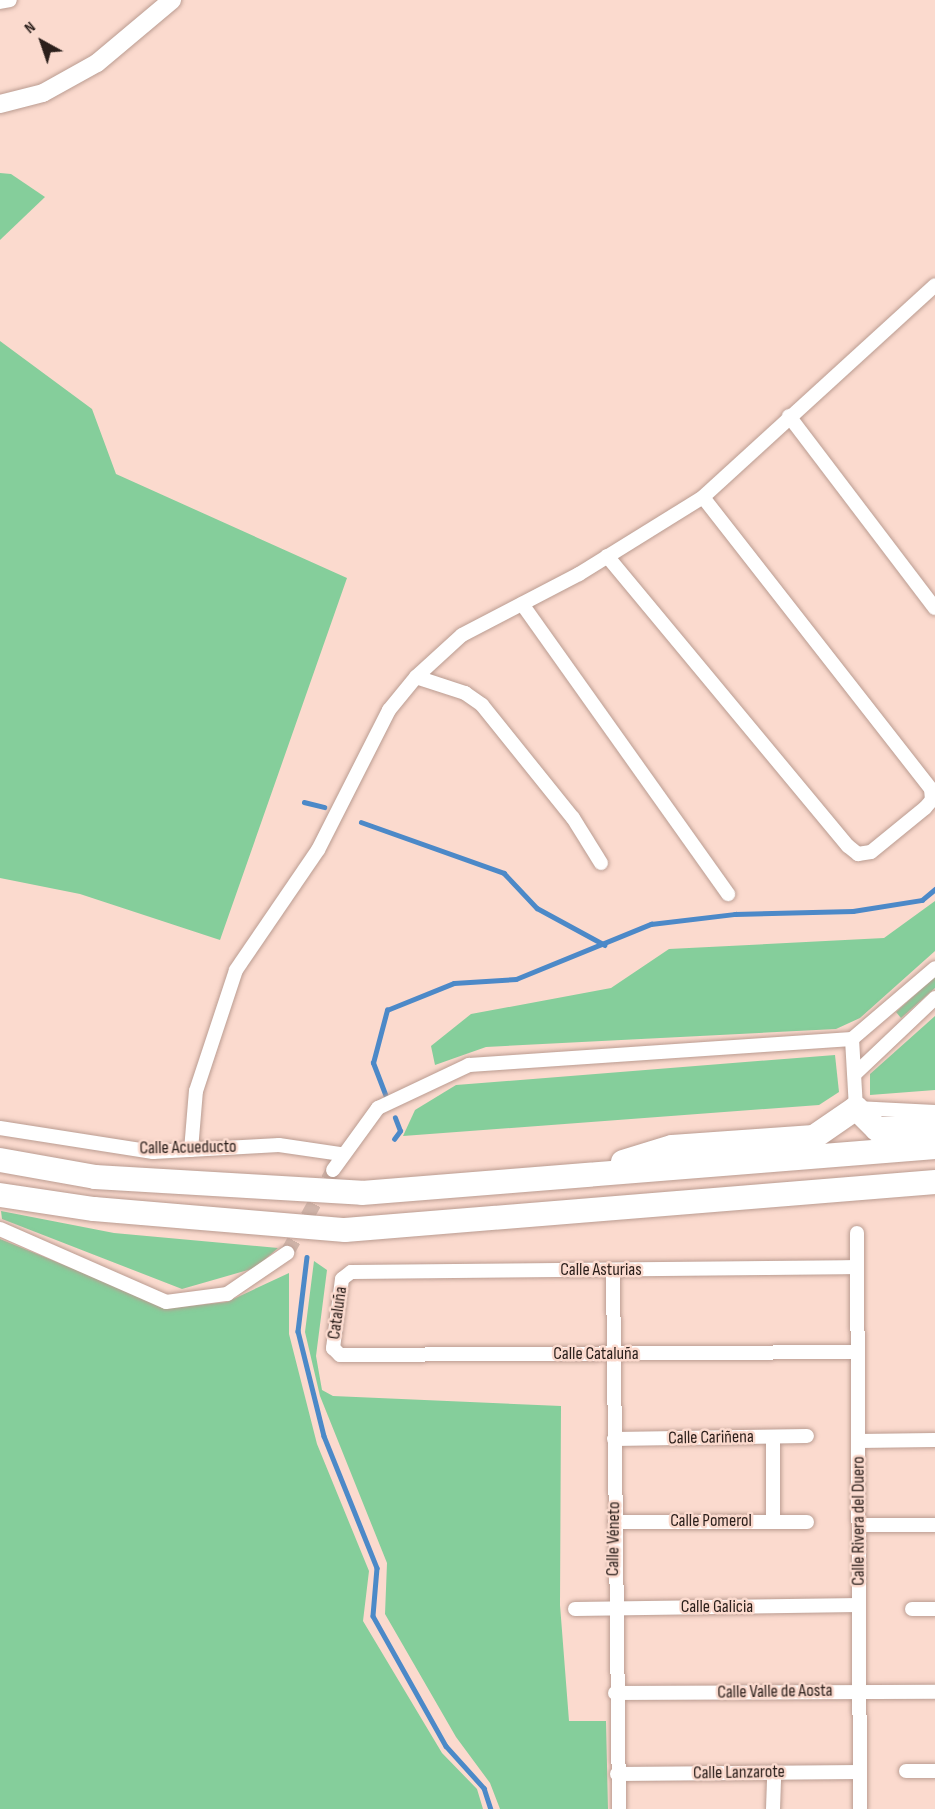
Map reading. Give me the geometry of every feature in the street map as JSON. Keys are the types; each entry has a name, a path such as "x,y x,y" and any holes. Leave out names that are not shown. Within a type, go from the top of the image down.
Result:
{"highway":[{"path":"581,1174 672,1147 814,1137 856,1108 877,1128 935,1129"},
{"path":"0,1160 95,1178 295,1192 362,1193 935,1147"},
{"path":"0,1195 105,1210 345,1230 935,1182"}],"street":[{"path":"0,2 10,0"},
{"path":"0,104 44,93 97,63 172,0"},
{"path":"191,1150 196,1091 236,970 318,850 389,710 416,677 462,634 522,604 703,496 935,285"},
{"path":"789,416 935,608"},
{"path":"607,555 848,846 858,854 871,852 925,808 932,800 931,789 703,496"},
{"path":"522,604 728,894"},
{"path":"416,677 465,693 482,705 573,818 601,864"},
{"path":"333,1170 341,1154 378,1108 469,1065 852,1039 877,1020 935,968"},
{"path":"856,1073 891,1037 935,998"},
{"path":"877,1020 889,1024 891,1037"},
{"path":"852,1039 856,1073 856,1108 935,1112"},
{"name":"Calle Acueducto","path":"0,1128 153,1152 279,1145 341,1154"},
{"path":"0,1229 166,1302 227,1294 287,1252"},
{"name":"Calle Rivera del Duero","path":"857,1233 860,1809"},
{"name":"Calle Asturias","path":"345,1274 857,1268"},
{"name":"Calle Véneto","path":"613,1270 615,1522 613,1607 619,1809"},
{"name":"Cataluña","path":"335,1353 345,1274"},
{"name":"Calle Cataluña","path":"335,1353 858,1352"},
{"name":"Calle Cariñena","path":"614,1439 807,1436"},
{"path":"773,1437 773,1521"},
{"path":"858,1441 935,1440"},
{"name":"Calle Pomerol","path":"615,1522 807,1522"},
{"path":"858,1525 935,1525"},
{"name":"Calle Galicia","path":"574,1609 859,1605"},
{"path":"912,1610 935,1609"},
{"name":"Calle Valle de Aosta","path":"615,1693 935,1692"},
{"path":"906,1771 935,1771"},
{"path":"773,1809 774,1772"},
{"name":"Calle Lanzarote","path":"617,1774 860,1772"}],"green space":[{"path":"0,173 11,174 45,197 0,240"},
{"path":"0,341 92,409 116,474 347,578 220,940 80,894 0,878"},
{"path":"935,901 935,951 860,1018 836,1029 486,1047 435,1065 431,1046 471,1014 611,988 669,949 884,938"},
{"path":"935,977 935,988 901,1018 896,1012"},
{"path":"935,1016 935,1090 870,1095 870,1074"},
{"path":"835,1055 839,1092 819,1105 403,1136 415,1110 456,1085"},
{"path":"1,1211 114,1233 278,1248 255,1268 182,1289 2,1219"},
{"path":"0,1239 170,1308 227,1302 289,1273 289,1334 317,1444 369,1571 363,1621 442,1753 477,1789 483,1809 0,1809"},
{"path":"314,1261 327,1270 316,1356 322,1390 333,1396 561,1406 560,1605 569,1721 606,1721 608,1809 500,1809 490,1783 456,1737 385,1614 387,1563 320,1396 305,1332"}],"waterway":[{"path":"304,802 324,807"},
{"path":"361,822 504,873 537,908 605,945"},
{"path":"388,1102 373,1063 387,1010 454,983 516,979 651,924 735,914 853,911 922,900 935,889"},
{"path":"394,1139 400,1131 395,1118"},
{"path":"307,1257 298,1331 324,1436 377,1568 373,1616 446,1746 484,1788 491,1809"}],"tunnel":[{"path":"287,1253 333,1170"}]}
